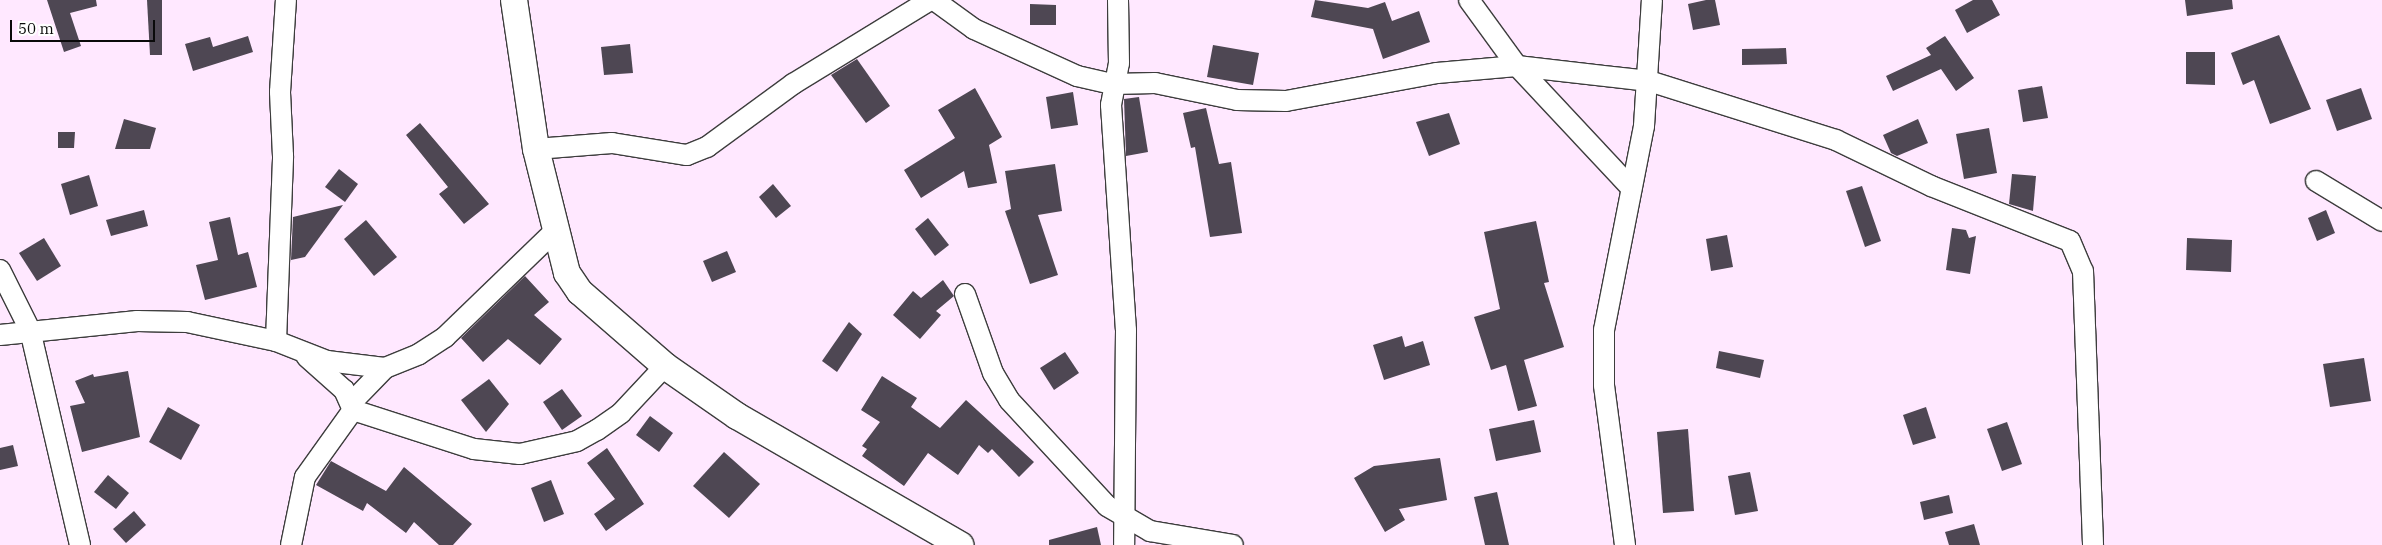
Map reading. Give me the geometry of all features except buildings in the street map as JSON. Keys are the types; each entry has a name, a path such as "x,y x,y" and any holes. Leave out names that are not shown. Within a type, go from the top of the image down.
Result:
{"street":[{"path":"276,341 283,165 280,92 286,0"},
{"path":"514,0 536,149 567,273 580,292 665,366 737,416 960,545"},
{"path":"536,149 612,143 687,155 707,147 793,84 930,0"},
{"path":"934,0 974,29 1025,55 1077,76 1113,84 1155,83 1237,100 1286,100 1436,73 1516,66 1649,82 1836,140 1931,186 2070,241 2083,271 2093,545"},
{"path":"1118,0 1119,63 1113,84 1126,330 1124,545"},
{"path":"1468,0 1516,66 1632,188"},
{"path":"1625,545 1604,385 1604,330 1632,188 1649,82 1652,0"},
{"path":"2316,181 2382,221"},
{"path":"291,545 305,477 353,406 385,368 420,354 444,337 557,229"},
{"path":"0,270 30,330 80,545"},
{"path":"965,294 993,372 1009,400 1125,520 1150,531 1233,545"},
{"path":"0,335 30,330 186,322 276,341 302,353 327,361 385,368"},
{"path":"302,353 353,406 474,449 520,454 577,441 597,430 621,413 665,366"}]}
